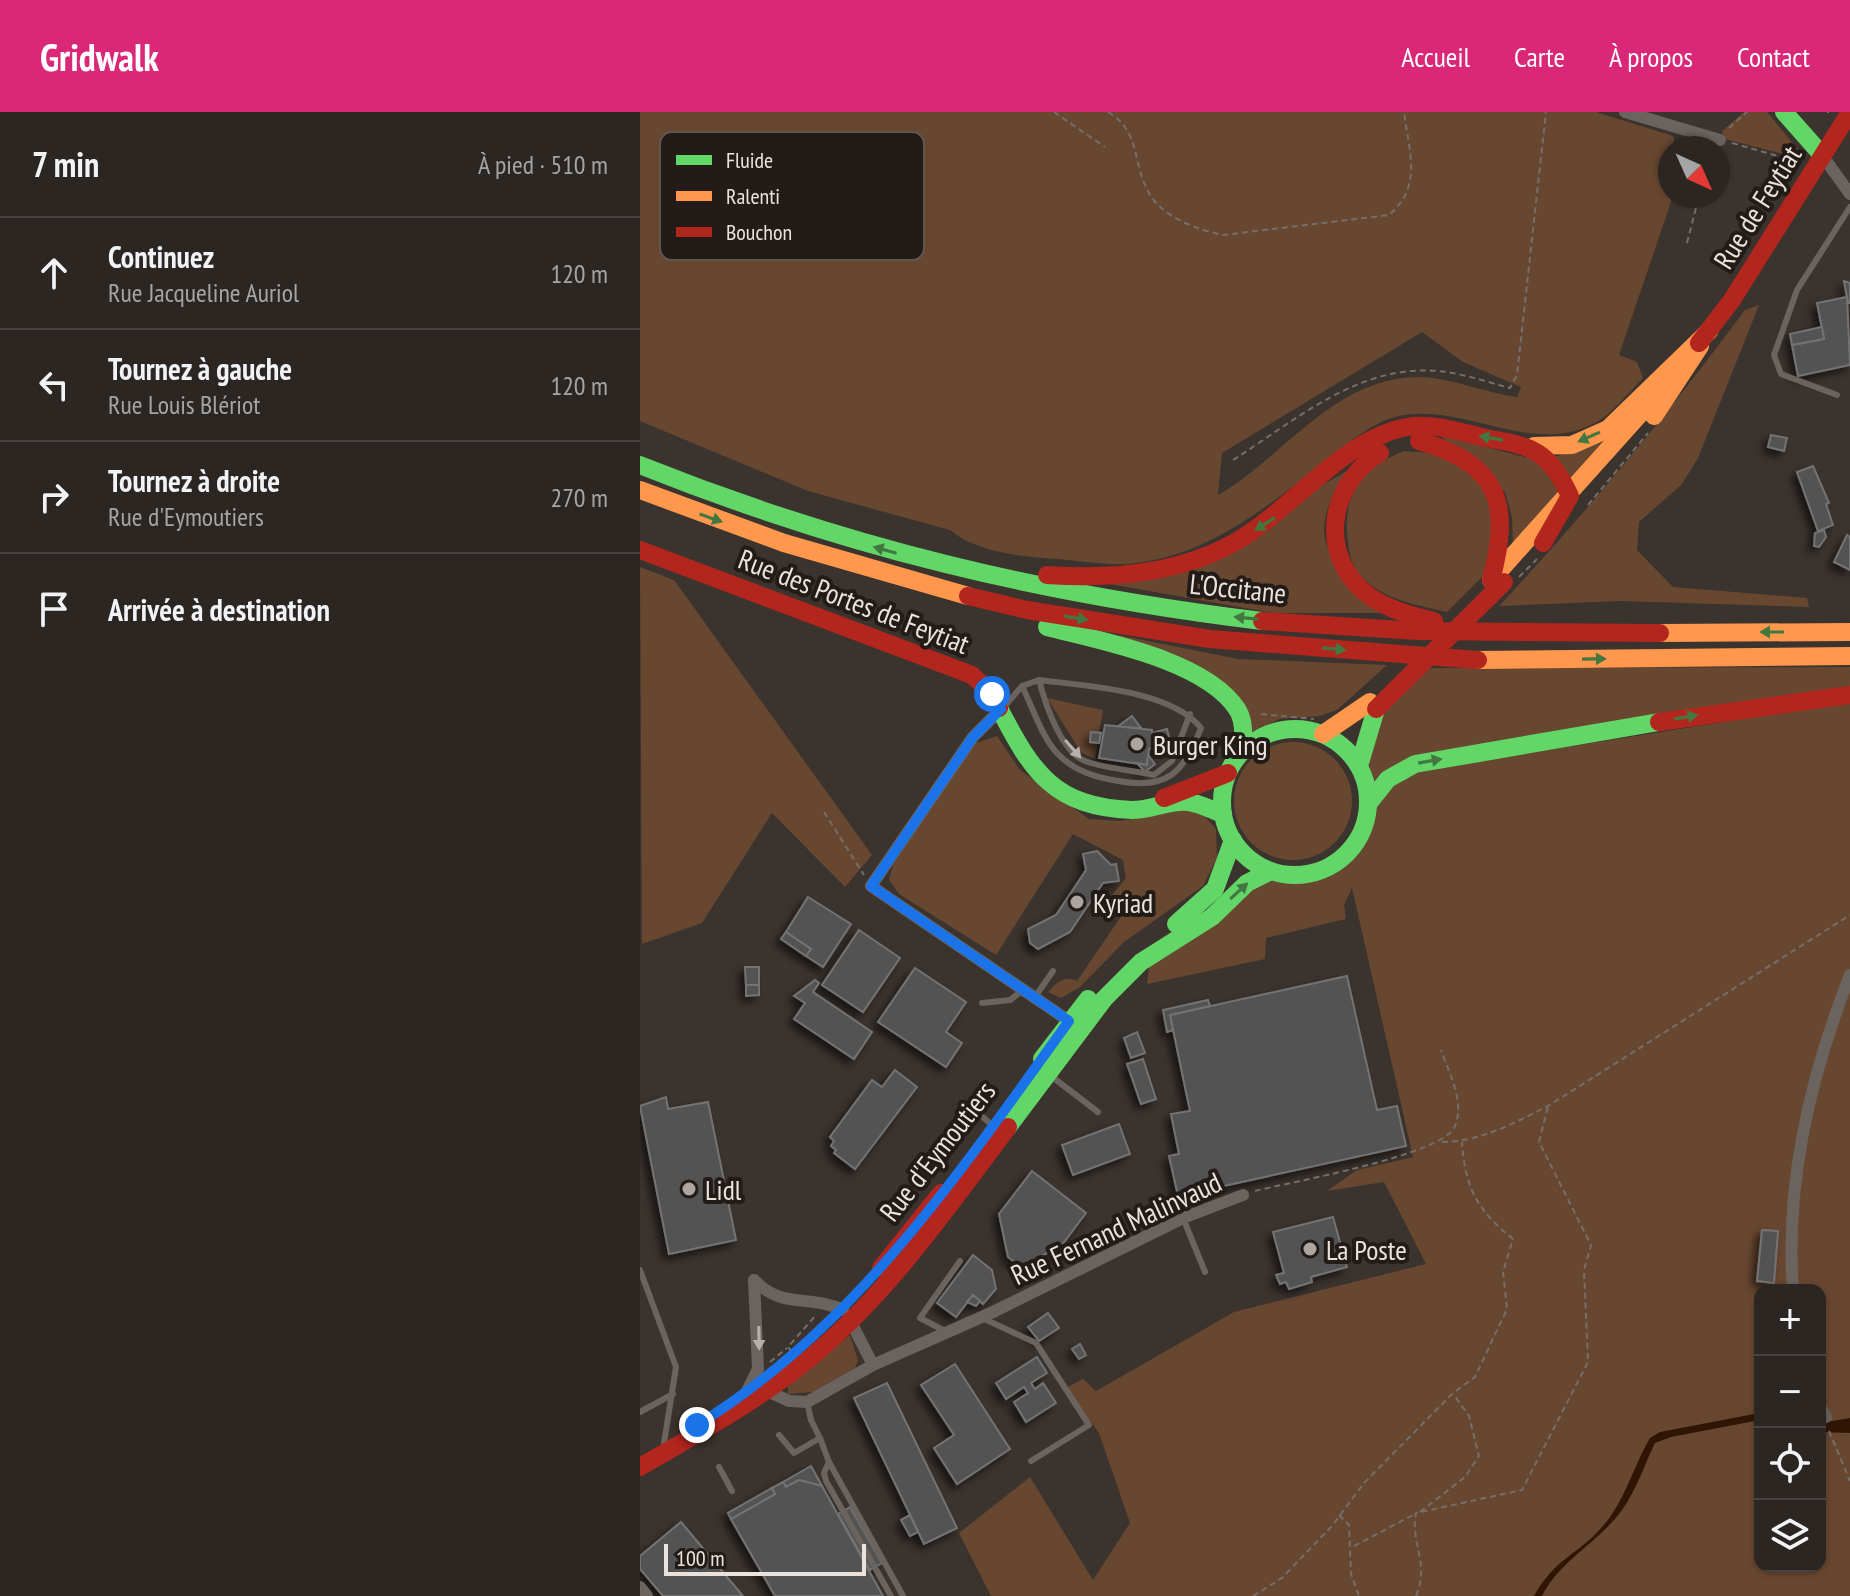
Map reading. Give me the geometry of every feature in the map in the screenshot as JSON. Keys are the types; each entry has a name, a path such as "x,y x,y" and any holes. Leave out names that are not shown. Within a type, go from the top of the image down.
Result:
{"main road":[{"path":"1784,112 1822,155"},
{"name":"Rue de Feytiat","path":"1709,331 1850,112"},
{"path":"960,570 988,566 1085,578 1180,565 1226,548 1271,521 1359,446 1383,434 1415,426 1534,446 1572,445 1608,429 1709,331"},
{"path":"1498,581 1709,331"},
{"path":"1321,727 1344,747 1359,766 1368,804 1364,826 1353,846 1336,862 1316,872 1293,875 1271,871 1249,859 1233,840 1223,814 1225,764 1260,738 1280,730 1321,727 1350,719 1373,705 1498,581 1543,543 1619,460 1668,398 1709,331"},
{"path":"1492,631 1426,620 1390,608 1357,585 1342,561 1334,531 1337,505 1365,459 1418,441 1465,455 1485,472 1496,491 1503,521 1498,581"},
{"path":"1534,446 1560,472 1570,496"},
{"name":"L'Occitane","path":"640,465 738,505 960,570 1078,595 1227,617 1355,628 1850,632"},
{"name":"L'Occitane","path":"640,490 784,543 972,597 1027,610 1210,639 1470,660 1850,656"},
{"path":"1543,543 1570,496"},
{"name":"Rue des Portes de Feytiat","path":"640,550 972,675 984,683 1001,709 1026,760 1053,786 1079,802 1134,810 1187,802 1223,814"},
{"path":"972,597 987,612 1159,659 1216,688 1227,696 1240,716 1243,751"},
{"path":"1368,804 1388,779 1415,764 1706,714 1850,695"},
{"path":"1359,766 1373,705"},
{"name":"Rue des Portes de Feytiat","path":"1134,810 1225,764"},
{"name":"Rue d'Eymoutiers","path":"640,1457 746,1393 841,1311 900,1245 993,1126 1069,1021 1126,958 1205,904 1223,877 1233,840"},
{"path":"640,1467 716,1425 767,1391 841,1311 919,1245 1104,999 1132,970 1212,917 1247,883 1271,871"}],"street":[{"path":"1625,112 1706,136"},
{"path":"1822,155 1850,194"},
{"path":"1001,709 973,737 871,886 1069,1021"},
{"path":"1793,1284 1789,1235 1793,1182 1831,1023 1850,975"},
{"name":"Rue Fernand Malinvaud","path":"807,1402 873,1365 981,1317 1183,1218 1243,1195"},
{"path":"746,1393 758,1369 754,1280 780,1299 841,1311 873,1365"},
{"path":"767,1391 789,1401 807,1402"},
{"path":"640,1587 647,1596"}],"lane":[{"path":"1837,395 1781,374 1774,355 1797,290 1850,207"},
{"path":"1001,709 1022,686 1039,680 1158,700 1190,714 1201,728 1188,759 1171,775 1148,786 1100,778 1086,774 1056,751 1022,686"},
{"path":"1039,680 1046,708 1070,749 1083,760 1154,775 1172,761 1190,714"},
{"path":"982,1003 1029,994 1053,971"},
{"path":"1048,1073 1098,1112"},
{"path":"970,1106 993,1126"},
{"path":"1183,1218 1205,1272"},
{"path":"947,1332 920,1318 960,1261"},
{"path":"640,1270 676,1367 664,1443"},
{"path":"981,1317 1036,1343 1089,1425 1031,1461"},
{"path":"640,1412 673,1394"},
{"path":"807,1402 811,1420 829,1462 903,1596"},
{"path":"779,1435 794,1453 820,1438"},
{"path":"829,1462 824,1473 826,1481 877,1566 891,1596"},
{"path":"719,1467 732,1491"}],"path":[{"path":"1054,112 1105,147"},
{"path":"1108,112 1121,119 1131,134 1148,193 1158,205 1198,230 1223,235 1389,215 1406,200 1412,174 1404,112"},
{"path":"1233,460 1355,383 1399,371 1439,371 1510,388 1517,375 1546,112"},
{"path":"1722,136 1747,112"},
{"path":"1730,143 1802,163 1822,155"},
{"path":"1687,243 1696,208"},
{"path":"1240,716 1257,714 1321,727"},
{"path":"1199,733 1213,739 1213,766 1225,764"},
{"path":"824,812 871,886"},
{"name":"Rue Fernand Malinvaud","path":"1243,1195 1356,1166 1388,1161 1442,1142 1462,1142 1496,1131 1548,1106 1850,915"},
{"path":"1441,1050 1459,1101 1455,1128 1442,1142"},
{"path":"1418,1513 1522,1490 1588,1362 1584,1270 1591,1245 1539,1142 1548,1106"},
{"path":"1253,1596 1282,1578 1332,1526 1364,1483 1453,1393 1475,1377 1503,1320 1507,1309 1503,1272 1513,1239 1474,1199 1464,1166 1462,1142"},
{"path":"758,1369 791,1351 841,1311"},
{"path":"1353,1547 1418,1513 1465,1477 1479,1456 1469,1416 1453,1393"},
{"path":"1831,1438 1850,1481"},
{"path":"1416,1596 1423,1579 1420,1547 1413,1528 1418,1513"},
{"path":"1339,1514 1349,1525 1353,1547 1351,1574 1359,1596"}],"shaded area":[{"path":"640,112 1596,112 1673,136 1658,136 1658,208 1669,208 1619,355 1637,362 1643,378 1595,423 1571,432 1548,434 1428,414 1393,418 1360,434 1231,529 1180,553 1153,560 1117,564 1031,557 987,549 950,530 808,491 640,421","holes":["1422,332 1463,362 1521,387 1517,397 1421,377 1391,380 1363,389 1312,421 1218,495 1222,453"]},
{"path":"1744,112 1767,112 1800,152 1794,157 1730,140 1730,136 1724,136 1722,131"},
{"path":"1759,305 1698,458 1682,484 1639,522 1637,550 1673,587 1807,598 1809,607 1620,601 1499,606 1626,462 1745,310"},
{"path":"1621,431 1573,483 1555,457"},
{"path":"1439,435 1539,461 1559,493 1513,543 1512,517 1505,492"},
{"path":"1404,451 1444,454 1480,478 1497,521 1483,576 1447,612 1384,593 1362,577 1351,559 1347,526 1351,498 1365,475 1375,466"},
{"path":"1347,471 1333,496 1324,534 1338,564 1385,613 1274,613 1109,584 1160,577"},
{"path":"640,567 674,580 872,855 845,887 772,813 702,923 642,944"},
{"path":"1118,635 1238,659 1387,665 1337,710 1320,716 1280,719 1248,733 1246,711"},
{"path":"1850,667 1850,688 1373,783 1366,747 1383,713 1426,668"},
{"path":"1047,698 1103,710 1095,759 1081,752"},
{"path":"1850,702 1850,1596 991,1596 959,1533 1030,1477 1093,1580 1130,1523 1099,1433 1066,1388 1083,1379 1096,1391 1234,1312 1426,1264 1384,1182 1327,1191 1357,1170 1413,1157 1352,888 1344,905 1346,919 1266,938 1265,959 1147,984 1149,967 1265,879 1301,881 1327,876 1358,855 1379,796 1403,773"},
{"path":"997,736 1020,770 1089,819 1121,821 1186,809 1204,815 1216,829 1217,858 1203,886 1124,942 1080,987 1061,998 1048,992 1061,980 1077,981 1122,915 1113,894 1126,878 1123,860 1073,834 996,955 899,894 889,880 893,865 973,744"},
{"path":"1293,742 1316,747 1335,759 1347,778 1352,801 1347,824 1335,843 1316,855 1293,860 1270,855 1251,843 1239,824 1234,801 1239,778 1251,759 1270,747"},
{"path":"850,1335 858,1361 855,1368 813,1392 788,1394 788,1386"},
{"path":"1754,1414 1754,1421 1671,1437 1655,1443 1621,1511 1557,1574 1542,1596 1534,1596 1550,1573 1611,1516 1650,1438 1660,1432"},
{"path":"1850,1418 1850,1433 1826,1432 1826,1422"}],"building":[{"path":"1844,281 1850,283 1850,303 1848,303"},
{"path":"1847,297 1850,365 1798,376 1792,345 1824,339 1817,303"},
{"path":"1822,327 1824,339 1792,345 1790,334"},
{"path":"1771,435 1787,438 1784,451 1768,447"},
{"path":"1813,466 1829,503 1826,504 1833,525 1818,531 1797,472"},
{"path":"1824,530 1826,537 1819,547 1814,546 1815,533"},
{"path":"1847,535 1850,537 1850,570 1834,562"},
{"path":"1132,716 1141,728 1117,727"},
{"path":"1105,725 1152,730 1152,733 1167,729 1170,741 1149,749 1147,765 1099,758"},
{"path":"1091,732 1101,733 1099,743 1090,742"},
{"path":"1148,755 1155,764 1145,772 1137,763 1147,765"},
{"name":"Kyriad","path":"1097,851 1111,865 1116,864 1119,881 1103,883 1070,932 1038,949 1030,943 1028,929 1056,915 1086,870 1083,854"},
{"path":"808,897 851,924 823,967 806,956 811,949 786,932"},
{"path":"859,930 900,958 863,1012 822,985"},
{"path":"786,932 811,949 806,956 781,939"},
{"path":"745,967 759,967 759,985 746,985"},
{"path":"915,968 966,1002 946,1032 962,1043 946,1067 878,1022"},
{"path":"1347,976 1377,1110 1397,1106 1406,1146 1178,1196 1169,1156 1179,1154 1171,1114 1190,1111 1170,1015"},
{"path":"815,980 819,983 813,992 872,1032 854,1059 794,1019 805,1003 794,996"},
{"path":"746,985 759,985 759,995 746,996"},
{"path":"1208,1000 1210,1006 1170,1015 1173,1030 1167,1032 1163,1010"},
{"path":"1137,1032 1145,1053 1131,1058 1124,1038"},
{"path":"1143,1059 1156,1099 1141,1104 1127,1064"},
{"path":"895,1070 917,1087 855,1169 834,1153 836,1150 831,1146 834,1141 830,1137 872,1080 882,1087"},
{"path":"666,1097 668,1109 708,1102 736,1240 669,1254 640,1106"},
{"path":"1119,1124 1130,1154 1073,1175 1062,1145"},
{"path":"1032,1171 1086,1213 1062,1245 1021,1267 1008,1257 999,1214"},
{"name":"La Poste","path":"1333,1217 1347,1267 1311,1277 1312,1282 1289,1289 1286,1282 1280,1284 1276,1275 1284,1273 1273,1232"},
{"path":"1762,1230 1778,1231 1774,1283 1757,1281"},
{"path":"973,1255 992,1270 996,1289 983,1304 973,1295 956,1317 937,1303"},
{"path":"973,1295 980,1301 976,1306 967,1302"},
{"path":"1048,1313 1059,1328 1039,1341 1028,1327"},
{"path":"1080,1344 1086,1355 1079,1359 1072,1349"},
{"path":"1037,1357 1047,1373 1031,1383 1035,1389 1043,1383 1056,1403 1026,1422 1014,1402 1028,1393 1024,1387 1006,1399 996,1383"},
{"path":"955,1364 1010,1449 957,1484 934,1448 954,1435 921,1385"},
{"path":"887,1383 957,1528 924,1544 854,1398"},
{"path":"811,1466 822,1486 799,1480 786,1487 783,1482"},
{"path":"799,1480 822,1486 883,1596 775,1596 731,1519 775,1494 772,1488 783,1482 786,1487"},
{"path":"772,1488 775,1494 731,1519 728,1513"},
{"path":"850,1507 882,1563 870,1570 838,1514"},
{"path":"910,1515 918,1532 910,1536 901,1520"},
{"path":"681,1522 743,1596 663,1596 640,1569 640,1556"}],"traffic: fast":[{"path":"1784,112 1822,155"},
{"path":"640,465 793,521 946,564 1101,597 1262,621"},
{"path":"1047,627 1150,655 1201,677 1222,692 1240,714 1243,751"},
{"path":"999,708 1035,768 1064,793 1083,802 1132,810 1188,802 1223,814"},
{"path":"1359,766 1376,709"},
{"path":"1368,804 1388,779 1415,764 1659,722"},
{"path":"1295,729 1323,735 1346,751 1362,774 1368,802 1362,830 1346,853 1323,869 1295,875 1267,869 1244,853 1228,830 1222,802 1228,774 1244,751 1267,735 1295,729"},
{"path":"1176,924 1215,889 1233,840"},
{"path":"1008,1127 1104,999 1141,962 1212,917 1247,883 1271,871"},
{"path":"1042,1059 1088,999"}],"traffic: slow":[{"path":"1534,446 1572,445 1608,429 1709,331"},
{"path":"1654,416 1700,346"},
{"path":"1491,580 1656,396"},
{"path":"640,490 784,543 968,596"},
{"path":"1660,633 1850,632"},
{"path":"1478,660 1850,656"},
{"path":"1323,734 1370,702"}],"traffic: jam":[{"path":"1699,343 1732,300 1850,112"},
{"path":"1047,575 1138,573 1205,556 1249,533 1364,444 1388,432 1414,426 1441,428 1516,444 1547,460 1570,496 1543,543"},
{"path":"1419,441 1467,461 1493,490 1499,508 1500,529 1491,580"},
{"path":"1380,453 1364,465 1342,496 1335,532 1338,550 1345,568 1357,585 1373,599 1403,613 1434,621"},
{"path":"640,550 972,675 992,694 999,708"},
{"path":"1376,709 1504,582"},
{"path":"968,596 1027,610 1210,639 1478,660"},
{"path":"1262,621 1417,631 1660,633"},
{"path":"1659,722 1850,695"},
{"path":"1164,798 1228,773"},
{"path":"640,1467 762,1394 830,1341 912,1254 1008,1127"},
{"path":"881,1268 941,1193"}],"place":[{"name":"Burger King","path":"1137,744"},
{"name":"Kyriad","path":"1077,902"},
{"name":"Lidl","path":"689,1189"},
{"name":"La Poste","path":"1310,1249"}],"route":[{"path":"697,1425 760,1383 795,1355 872,1279 993,1126 1069,1021 871,886 973,737 1001,709 992,694"}]}
